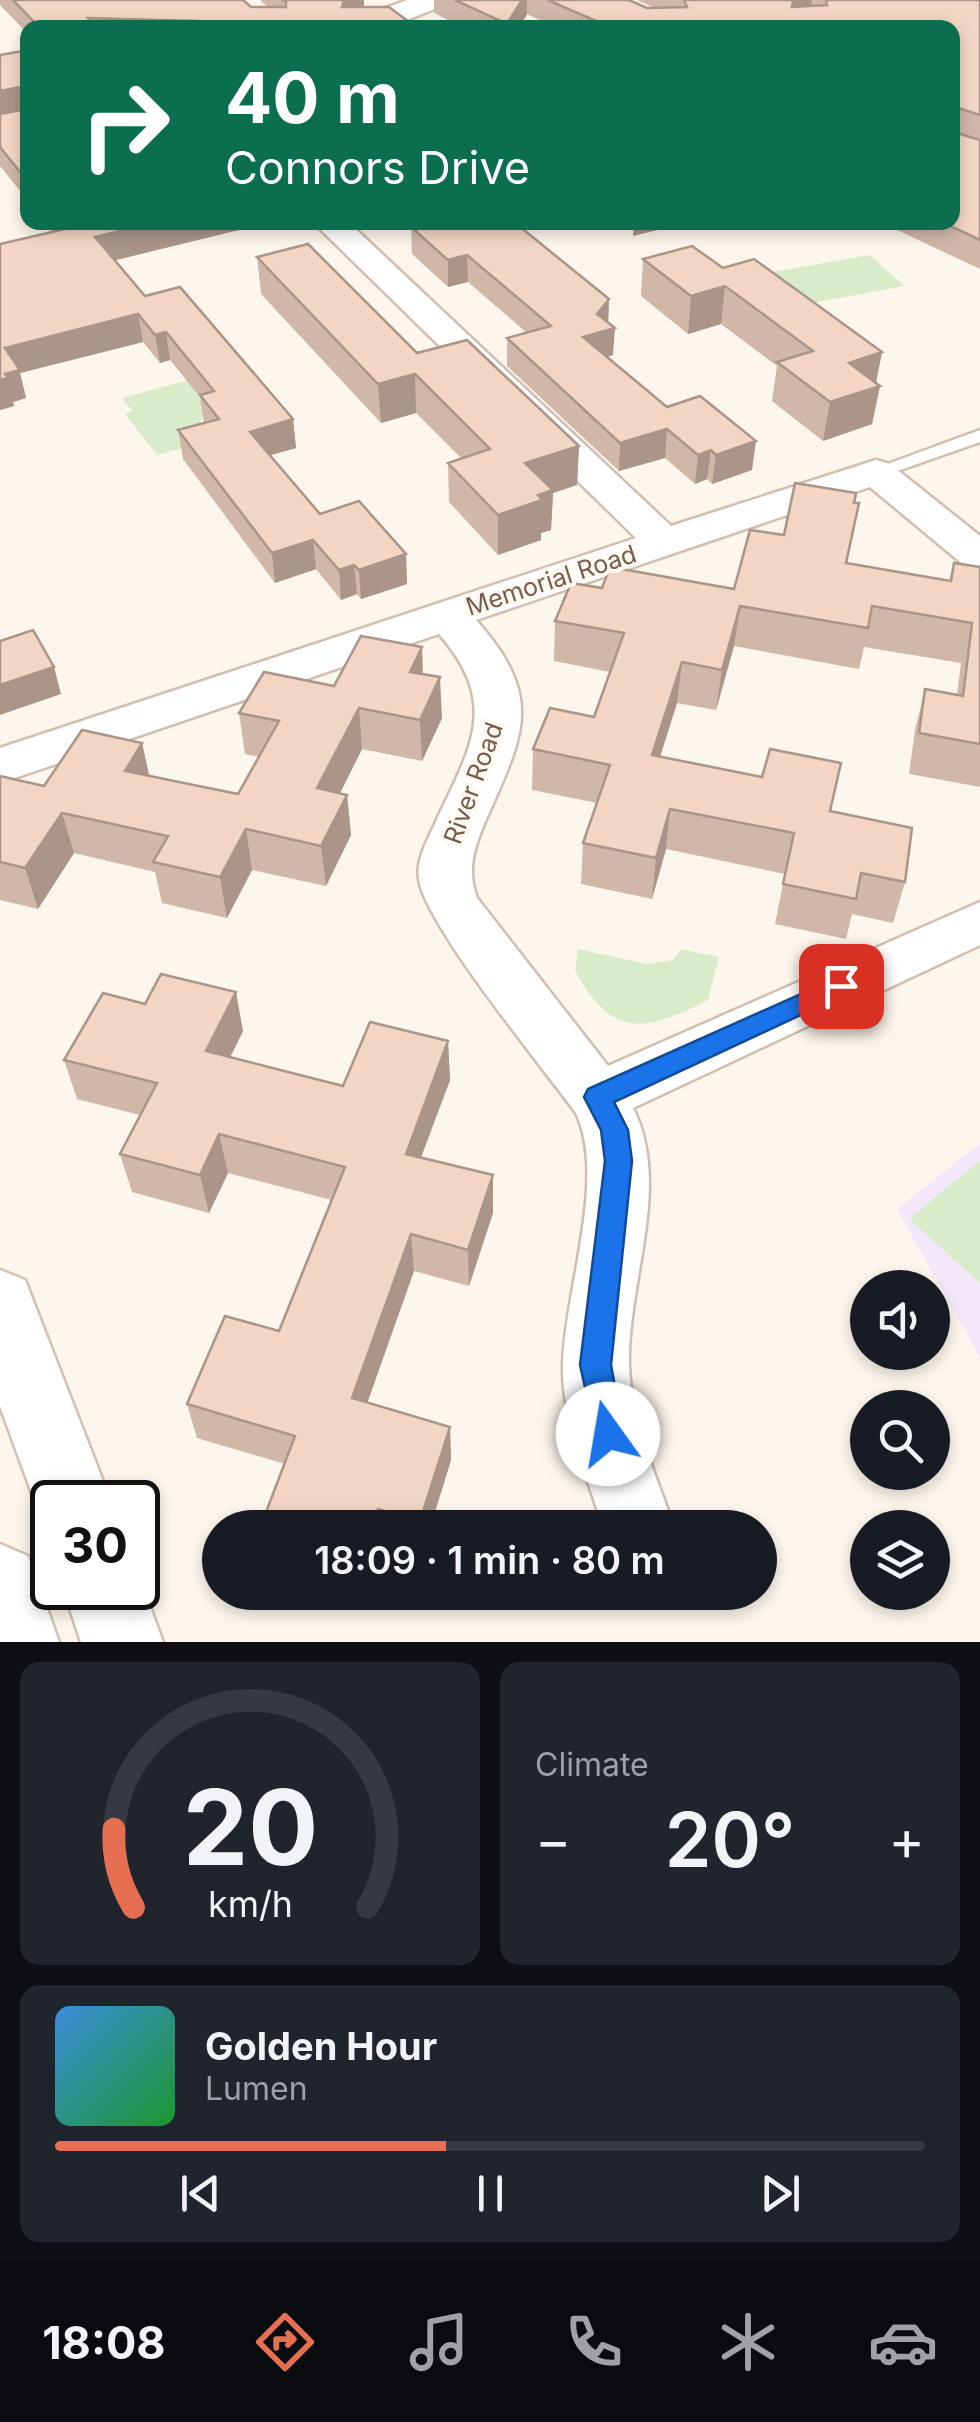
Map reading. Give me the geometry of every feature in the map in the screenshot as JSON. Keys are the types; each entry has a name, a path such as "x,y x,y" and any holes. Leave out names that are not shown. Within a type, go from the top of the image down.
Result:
{"main road":[{"path":"381,20 432,0"},
{"path":"0,1303 64,1480"},
{"path":"0,1584 18,1642"},
{"path":"110,1610 122,1642"}],"street":[{"name":"Memorial Road","path":"0,766 664,542 337,230"},
{"path":"664,542 876,472 980,557"},
{"name":"River Road","path":"446,615 478,654 496,686 500,703 496,730 448,851 444,869 446,890 469,930 598,1097"},
{"path":"633,1510 602,1411 596,1365 618,1177 614,1130 598,1097 980,922"}],"lane":[{"path":"876,472 980,436"}],"shaded area":[{"path":"980,1143 980,1358 950,1304 950,1270 931,1270 897,1209"}],"green space":[{"path":"870,255 904,286 797,306 766,273"},
{"path":"226,370 200,422 213,440 157,455 125,414 132,411 122,398"},
{"path":"578,949 647,964 673,960 681,949 719,957 708,1000 667,1018 633,1023 617,1019 589,993 575,970"},
{"path":"980,1163 980,1283 909,1219"}],"building":[{"path":"13,0 243,0 251,7 286,7 283,0 344,0 342,7 389,7 406,20 88,18 32,20"},
{"path":"455,0 522,0 510,20 498,20"},
{"path":"548,0 629,0 647,8 687,7 684,0 796,0 792,7 827,5 826,0 980,0 980,115 960,109 960,20 594,20"},
{"path":"20,51 20,87 0,91 0,55"},
{"path":"20,110 20,172 0,147 0,114"},
{"path":"960,134 980,140 980,240 959,230"},
{"path":"61,230 124,230 95,237 145,296 180,287 293,419 250,432 320,514 359,501 406,554 359,570 354,565 339,570 313,540 272,553 178,430 219,419 200,395 214,391 166,332 155,335 138,314 5,348 20,370 5,374 8,378 0,380 0,244"},
{"path":"414,230 524,230 609,299 597,314 615,328 583,337 667,407 700,396 756,441 716,455 711,450 698,455 667,429 620,443 507,338 551,326 467,255 448,260"},
{"path":"308,244 417,353 467,340 579,446 525,463 553,490 538,495 542,500 498,515 448,463 490,449 415,374 378,384 257,257"},
{"path":"692,246 723,268 754,259 882,352 849,363 880,386 830,402 777,362 813,351 725,286 691,296 643,259"},
{"path":"795,483 856,493 854,503 859,503 846,563 951,581 954,563 980,567 980,744 919,733 925,689 963,696 972,623 872,606 868,628 740,606 722,670 682,662 652,755 762,777 770,749 841,763 830,811 912,828 905,882 861,873 856,899 783,884 794,833 670,809 656,858 583,843 610,765 533,749 550,708 594,717 624,633 555,621 571,583 602,588 610,567 734,589 750,530 784,535"},
{"path":"33,630 54,667 0,685 0,641"},
{"path":"361,636 422,647 410,672 440,677 420,720 359,708 317,788 347,795 321,846 246,829 220,877 153,862 168,836 62,813 25,868 0,862 0,776 44,786 82,730 142,743 125,771 238,794 279,721 239,713 264,672 334,686"},
{"path":"161,974 236,992 206,1051 343,1086 370,1022 448,1041 406,1154 493,1175 468,1250 411,1234 352,1398 450,1427 424,1510 267,1510 295,1436 187,1404 225,1316 279,1331 345,1167 219,1134 200,1175 120,1154 157,1083 64,1060 103,993 145,1004"}],"route":[{"path":"608,1434 596,1365 618,1177 618,1144 598,1097 841,986"}]}
